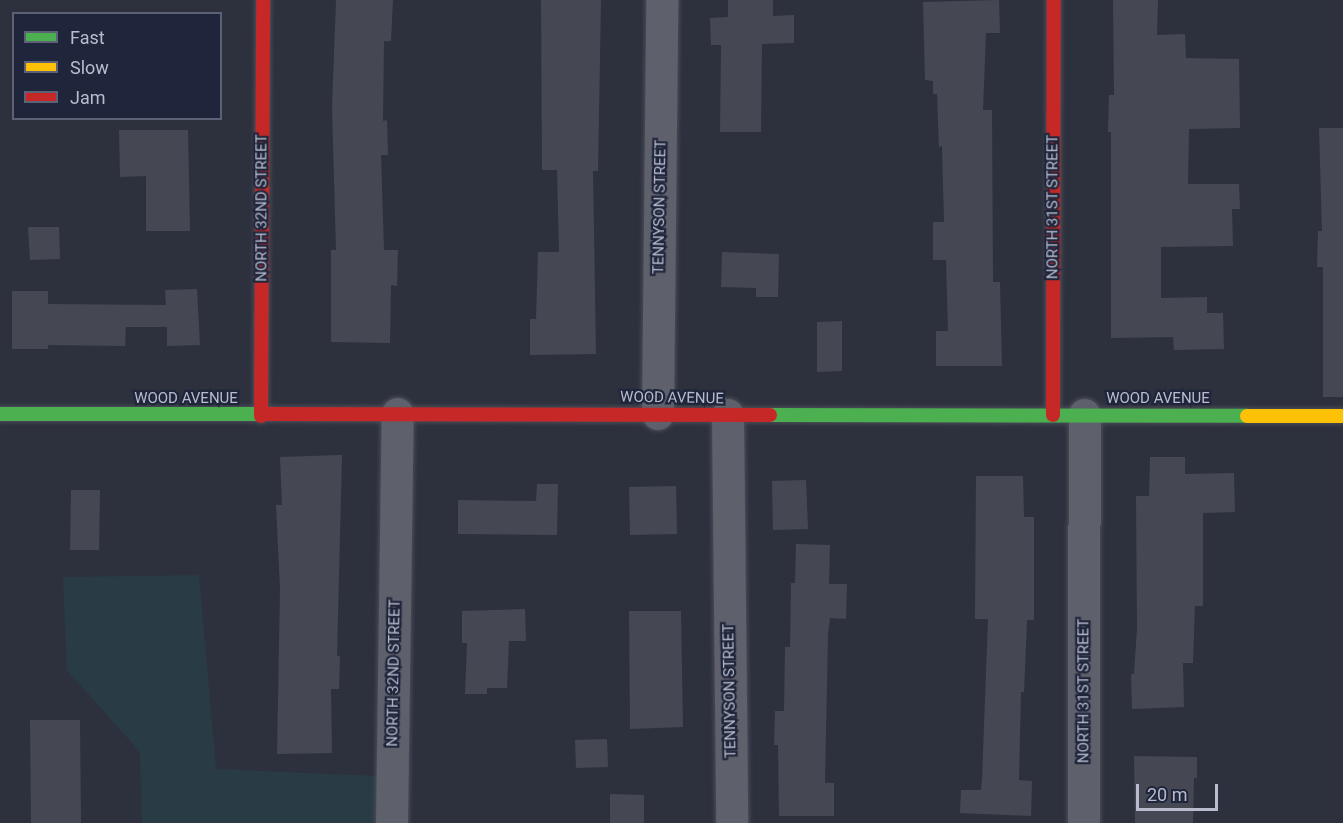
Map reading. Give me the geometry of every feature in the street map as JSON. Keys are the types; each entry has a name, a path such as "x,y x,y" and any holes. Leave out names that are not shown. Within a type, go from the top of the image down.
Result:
{"street":[{"name":"NORTH 32ND STREET","path":"261,416 263,0"},
{"name":"TENNYSON STREET","path":"658,414 662,0"},
{"name":"NORTH 31ST STREET","path":"1053,415 1054,0"},
{"name":"WOOD AVENUE","path":"0,414 1343,416"},
{"name":"NORTH 32ND STREET","path":"392,823 398,414"},
{"name":"TENNYSON STREET","path":"728,415 732,823"},
{"name":"NORTH 31ST STREET","path":"1084,823 1085,415"}],"shaded area":[{"path":"199,575 216,769 379,776 378,823 142,823 140,752 67,670 63,577"}],"building":[{"path":"336,0 393,0 391,41 384,41 383,121 387,120 388,155 381,155 384,250 398,250 397,286 391,285 390,343 331,342 331,250 336,250 332,107"},
{"path":"541,0 601,0 598,171 593,171 596,354 530,355 530,319 536,319 538,252 559,252 557,170 542,170"},
{"path":"728,0 773,0 773,16 794,15 794,43 762,44 761,132 720,132 721,45 711,45 710,18 728,17"},
{"path":"999,0 1000,33 986,33 983,110 992,110 993,282 1000,282 1002,366 936,366 936,331 948,331 946,260 933,260 933,222 944,222 942,146 939,147 937,94 933,94 933,81 925,80 923,2"},
{"path":"1113,0 1158,0 1157,35 1185,34 1186,58 1239,59 1240,128 1189,129 1188,184 1239,184 1240,209 1232,209 1233,246 1161,247 1161,298 1207,297 1207,313 1223,313 1224,349 1174,350 1173,337 1111,338 1111,132 1108,132 1109,95 1114,95"},
{"path":"1319,128 1343,128 1343,397 1323,397 1323,267 1317,267 1318,231 1322,231"},
{"path":"119,130 188,130 190,231 146,231 146,176 120,177"},
{"path":"28,227 59,227 60,259 30,260"},
{"path":"722,252 779,254 778,297 756,297 756,288 721,287"},
{"path":"197,289 200,345 167,346 167,327 126,327 125,346 48,345 48,349 12,349 12,291 48,291 48,304 166,305 165,290"},
{"path":"842,321 842,371 817,372 817,322"},
{"path":"342,455 337,656 340,656 339,689 331,689 332,753 277,754 280,589 276,505 282,505 280,457"},
{"path":"1150,457 1185,457 1185,474 1234,473 1235,512 1203,513 1203,606 1195,606 1193,663 1183,663 1184,707 1132,709 1131,674 1134,674 1137,628 1136,496 1149,496"},
{"path":"976,476 1023,476 1024,517 1034,517 1034,620 1027,620 1024,692 1021,692 1019,780 1032,781 1031,816 960,813 961,790 981,790 982,779 988,619 975,619"},
{"path":"806,480 808,529 773,530 772,481"},
{"path":"537,484 558,484 557,535 458,534 458,500 536,501"},
{"path":"676,486 677,534 630,535 629,487"},
{"path":"71,490 100,490 99,550 70,550"},
{"path":"796,544 830,545 829,584 847,584 846,619 830,618 828,634 825,783 834,783 834,816 779,816 778,745 774,745 775,711 784,711 785,647 790,647 791,583 795,583"},
{"path":"525,609 526,641 509,641 507,688 487,688 487,694 465,694 467,643 462,643 462,611"},
{"path":"629,611 681,611 683,727 630,729"},
{"path":"30,720 80,720 81,823 31,823"},
{"path":"607,739 608,767 576,768 575,740"},
{"path":"1134,756 1197,757 1193,823 1135,823"},
{"path":"610,794 644,795 644,823 610,823"}],"traffic: fast":[{"path":"0,414 263,414"},
{"path":"770,415 1247,416"}],"traffic: slow":[{"path":"1247,416 1343,416"}],"traffic: jam":[{"path":"261,416 263,0"},
{"path":"1053,415 1054,0"},
{"path":"263,414 770,415"}]}
